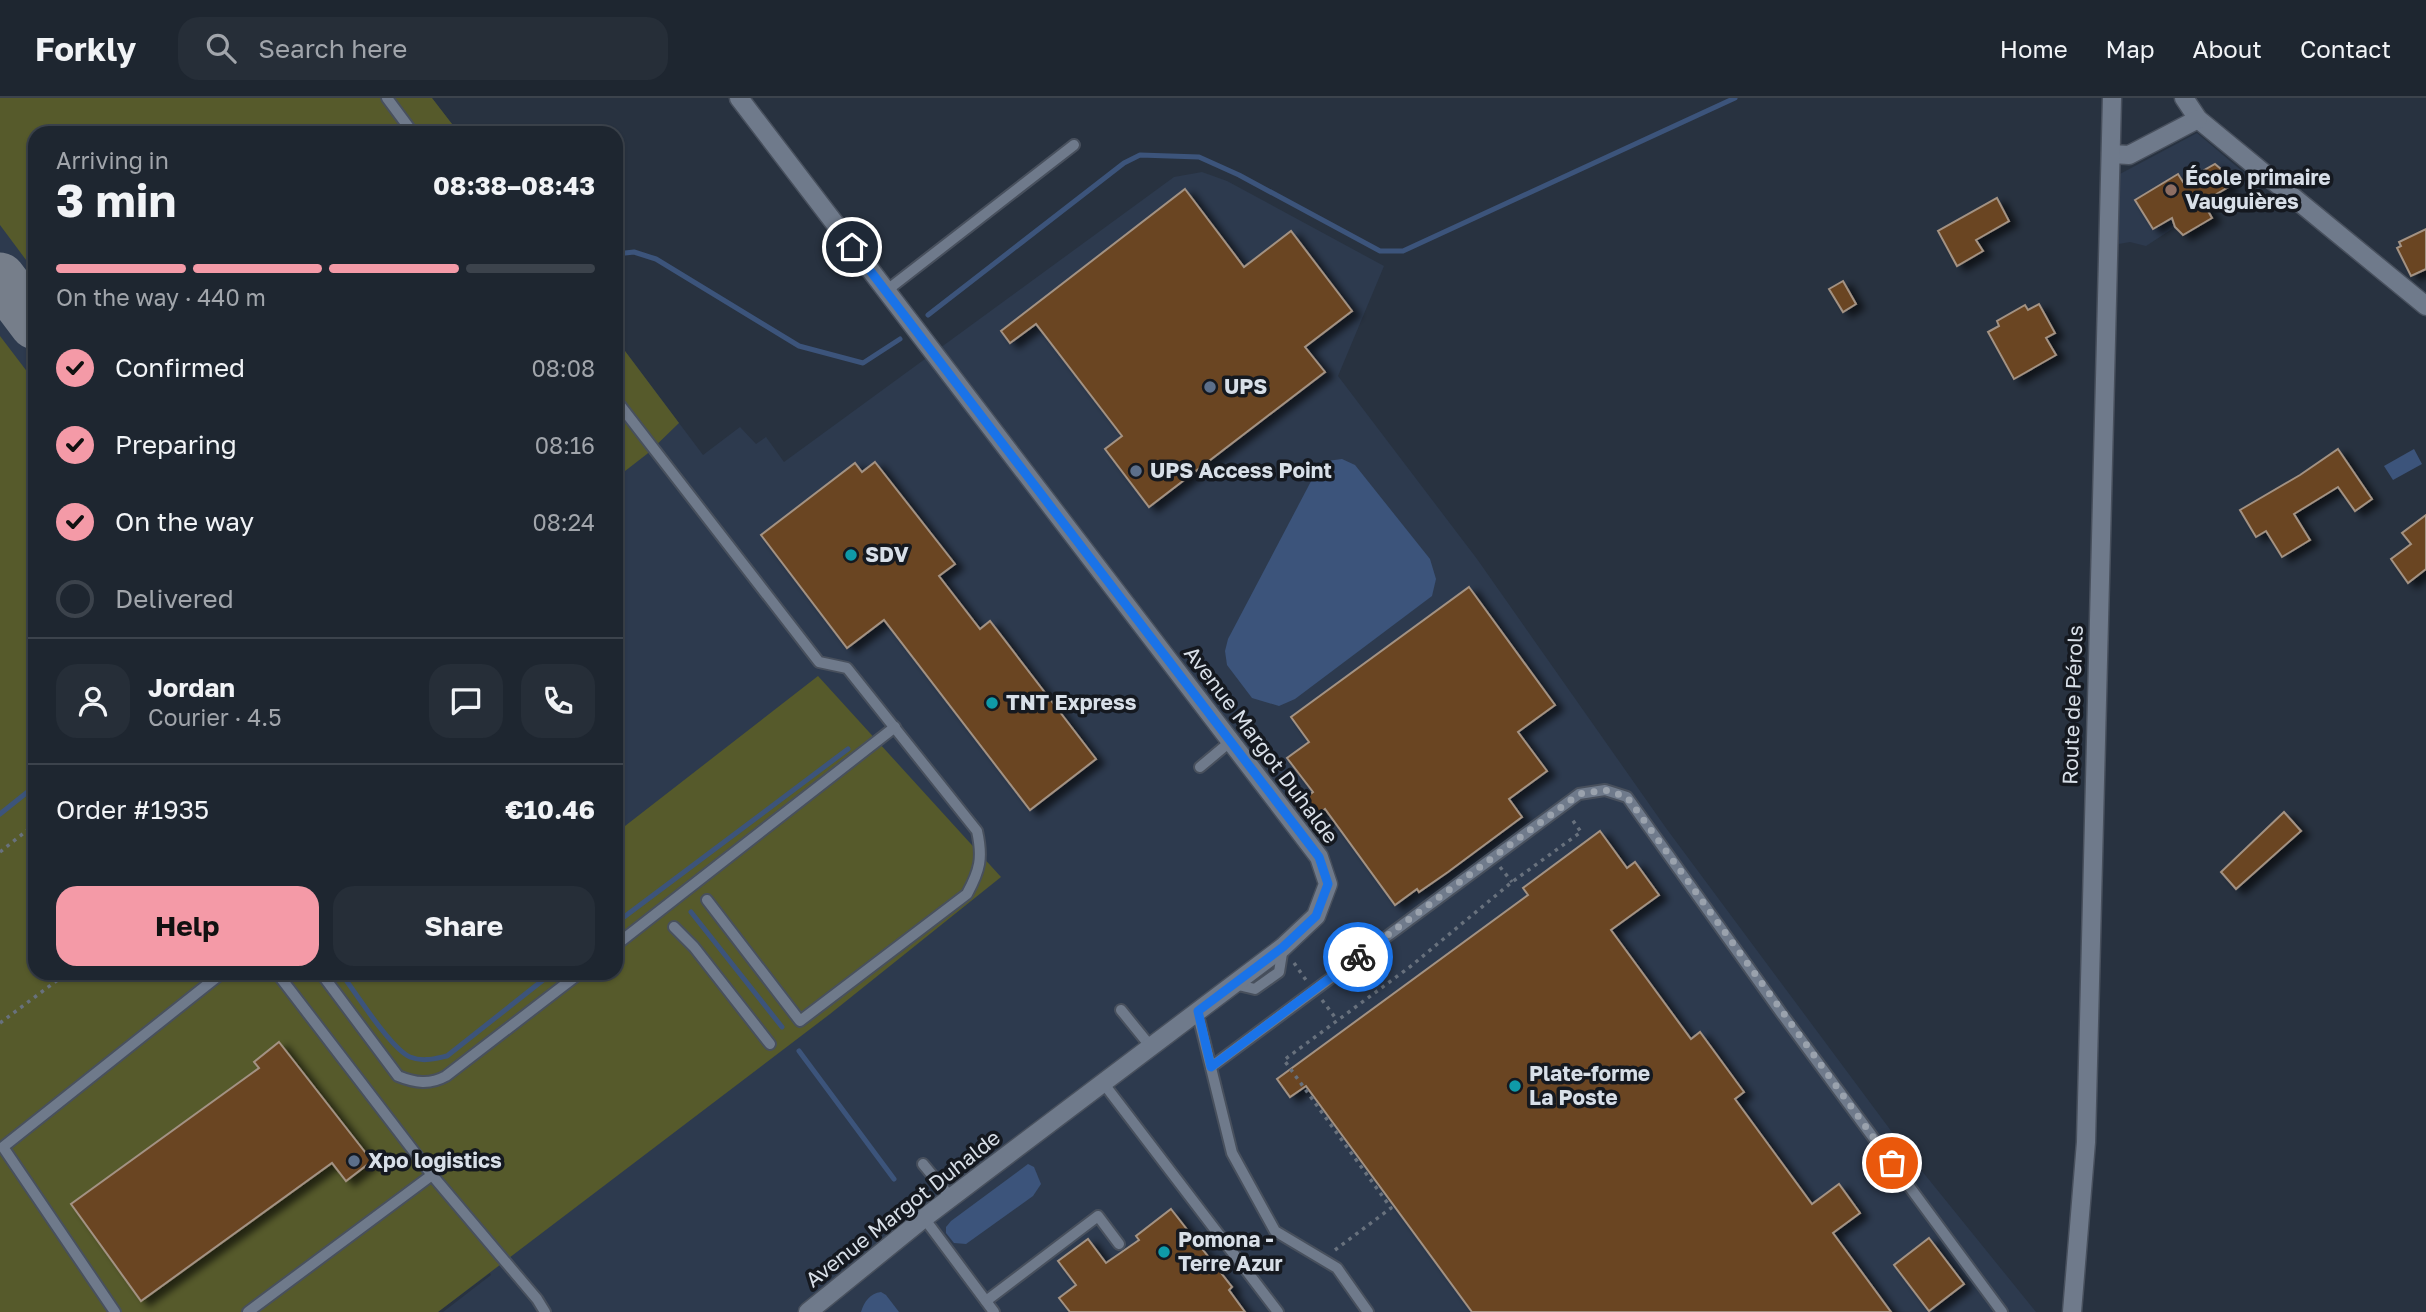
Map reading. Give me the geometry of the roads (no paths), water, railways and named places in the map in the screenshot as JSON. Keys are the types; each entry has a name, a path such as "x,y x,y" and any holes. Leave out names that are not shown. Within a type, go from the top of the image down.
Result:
{"street":[{"name":"Avenue Margot Duhalde","path":"739,98 1319,857 1328,884 1316,916 1283,947 924,1218 808,1312"},
{"name":"Route de Pérols","path":"2072,1312 2086,1142 2112,98"},
{"path":"2184,98 2198,119 2418,290 2426,306"},
{"path":"2112,155 2129,155 2198,119"}],"lane":[{"path":"387,98 408,126"},
{"path":"886,291 1074,145"},
{"path":"623,409 819,662 847,668 977,831 981,849 978,872 967,894 800,1021 707,900"},
{"path":"623,940 895,727"},
{"path":"1200,767 1231,741"},
{"path":"1211,1067 1561,806 1579,794 1605,790 1627,797 2002,1312"},
{"path":"674,927 694,947 770,1044"},
{"path":"115,1312 3,1147 213,980"},
{"path":"282,980 432,1175 537,1299 545,1312"},
{"path":"326,980 398,1076 423,1083 438,1081 446,1076 571,980"},
{"path":"1121,1010 1151,1047"},
{"path":"1198,1011 1232,1153 1275,1231 1337,1268 1368,1312"},
{"path":"1104,1084 1278,1312"},
{"path":"923,1164 951,1198"},
{"path":"248,1312 432,1175"},
{"path":"986,1301 1098,1216 1119,1244"},
{"path":"924,1218 995,1312"}],"water":[{"path":"2414,449 2422,464 2393,480 2384,466"},
{"path":"1342,459 1355,465 1430,559 1436,579 1432,596 1295,699 1279,706 1252,698 1227,665 1225,651 1228,639 1318,468 1327,461"},
{"path":"1028,1164 1034,1167 1041,1184 1033,1196 966,1244 954,1243 946,1233 946,1227 951,1221"},
{"path":"881,1292 899,1312 861,1312 868,1299"}],"waterway":[{"path":"928,315 1124,163 1140,155 1199,157 1239,175 1380,251 1403,251 1735,98"},
{"path":"623,253 634,252 656,259 799,346 863,363 900,339"},
{"path":"623,918 848,749"},
{"path":"0,814 28,792"},
{"path":"691,912 782,1027"},
{"path":"346,980 393,1043 410,1057 424,1060 447,1056 543,980"},
{"path":"799,1051 894,1179"}],"place":[{"name":"École primaire Vauguières","path":"2171,190"},
{"name":"UPS","path":"1210,387"},
{"name":"UPS Access Point","path":"1136,471"},
{"name":"SDV","path":"851,555"},
{"name":"TNT Express","path":"992,703"},
{"name":"Plate-forme La Poste","path":"1515,1086"},
{"name":"Xpo logistics","path":"354,1161"},
{"name":"Pomona - Terre Azur","path":"1164,1252"}]}
